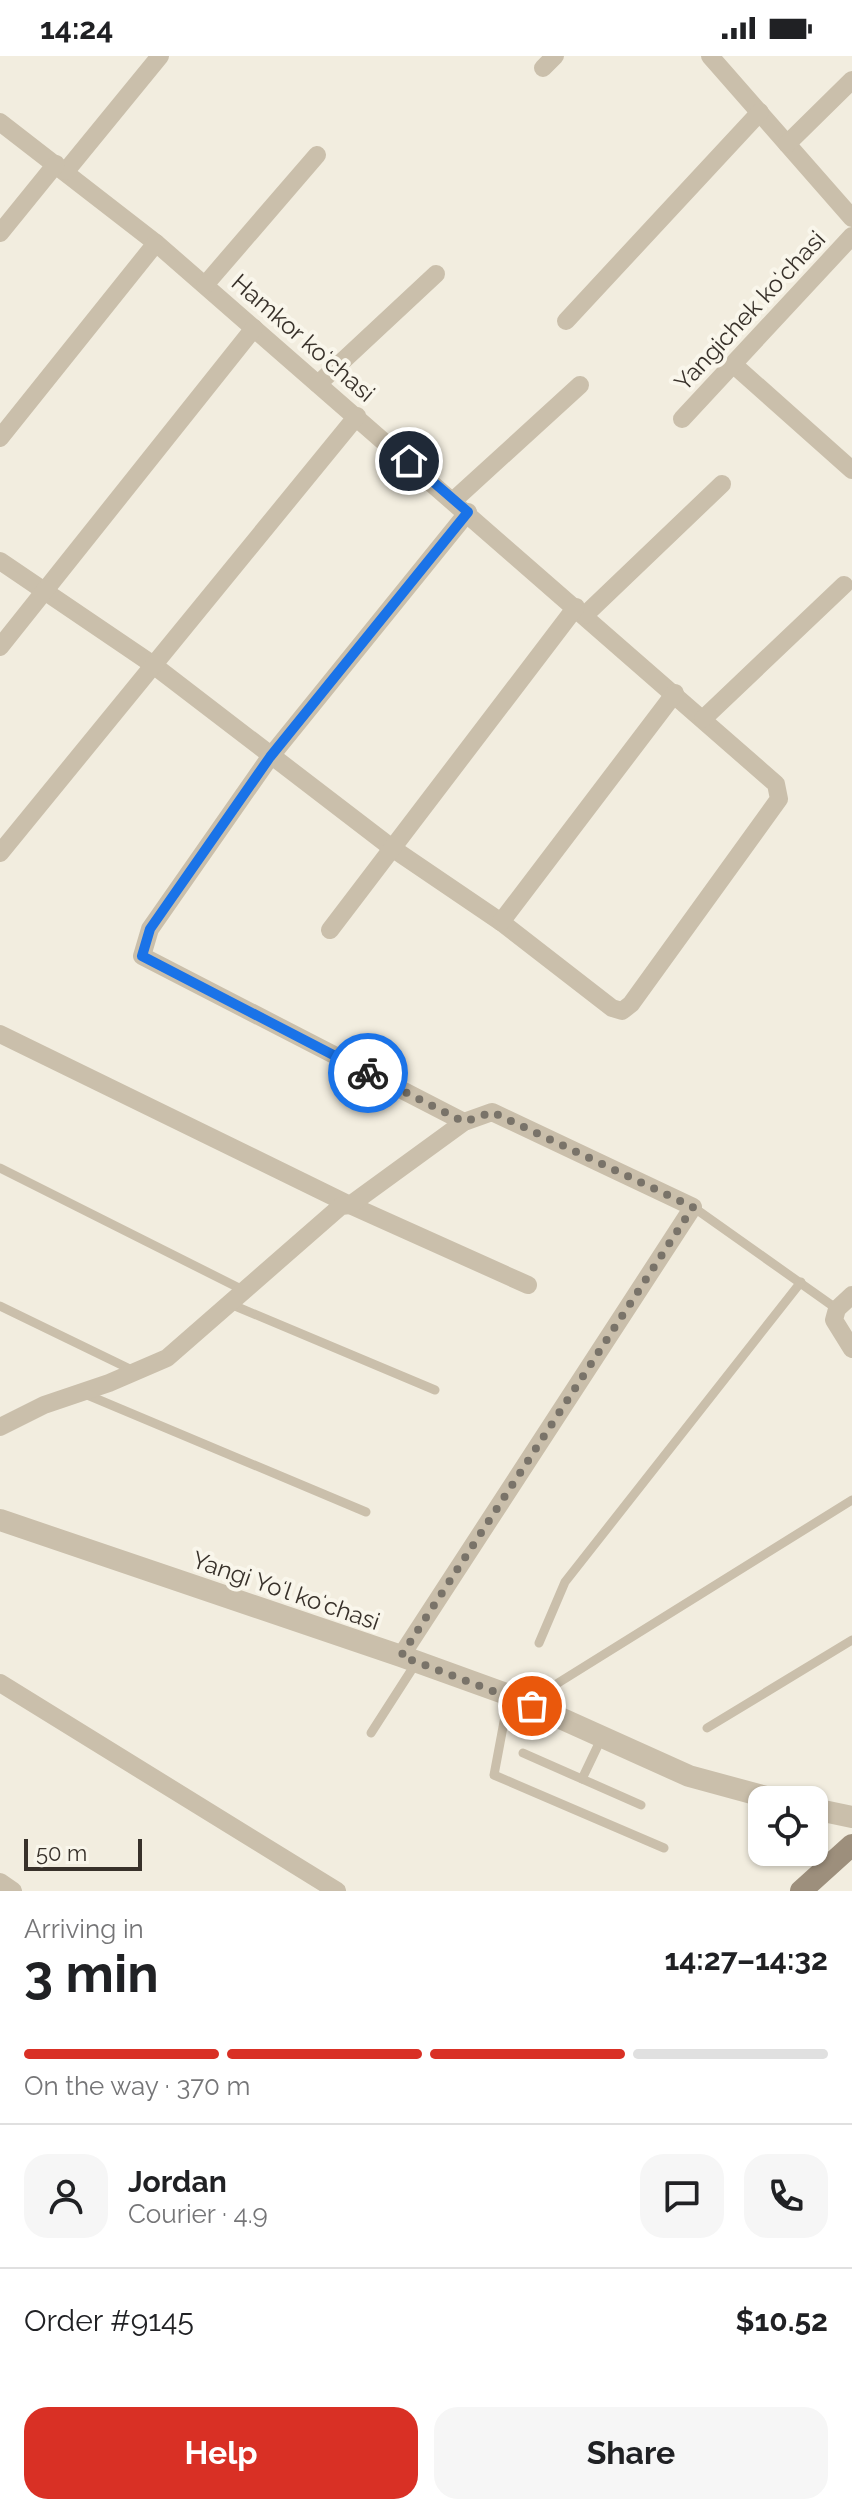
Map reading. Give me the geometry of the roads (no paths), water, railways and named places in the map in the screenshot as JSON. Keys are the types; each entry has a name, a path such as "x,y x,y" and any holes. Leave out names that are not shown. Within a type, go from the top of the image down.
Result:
{"main road":[{"path":"801,1891 852,1845"}],"street":[{"path":"0,233 160,56"},
{"name":"Yangichek koʻchasi","path":"710,56 852,218"},
{"path":"787,144 852,80"},
{"path":"566,321 760,112"},
{"name":"Hamkor koʻchasi","path":"0,122 205,285 675,693 776,784 780,792 772,809 622,1011 612,1008 501,922"},
{"path":"205,285 317,155"},
{"name":"Yangichek koʻchasi","path":"682,419 851,240"},
{"path":"0,438 156,243"},
{"path":"318,384 436,274"},
{"path":"0,647 254,328"},
{"path":"734,365 852,470"},
{"path":"464,1122 142,956 150,929 270,757 461,506 580,385"},
{"path":"0,853 357,416"},
{"path":"330,930 581,611 722,484"},
{"path":"0,561 152,664 392,848 501,922 675,693"},
{"path":"703,719 844,585"},
{"path":"0,1034 350,1205 528,1285"},
{"path":"0,1427 44,1405 167,1358 341,1206 350,1205 464,1122 492,1112 693,1207 409,1660"},
{"path":"852,1295 837,1309 834,1320 852,1349"},
{"name":"Yangi Yoʻl koʻchasi","path":"0,1520 509,1695 689,1776 748,1792"},
{"path":"0,1683 337,1891"},
{"path":"828,1812 852,1817"},
{"path":"0,1882 13,1891"}],"lane":[{"path":"0,1168 243,1290"},
{"path":"693,1207 837,1309"},
{"path":"539,1643 565,1582 801,1282"},
{"path":"228,1303 435,1390"},
{"path":"0,1306 135,1372"},
{"path":"82,1392 366,1512"},
{"path":"558,1683 852,1500"},
{"path":"707,1728 852,1640"},
{"path":"371,1733 409,1660"},
{"path":"509,1695 494,1775 664,1848"},
{"path":"582,1779 602,1737"},
{"path":"523,1753 641,1805"}]}
